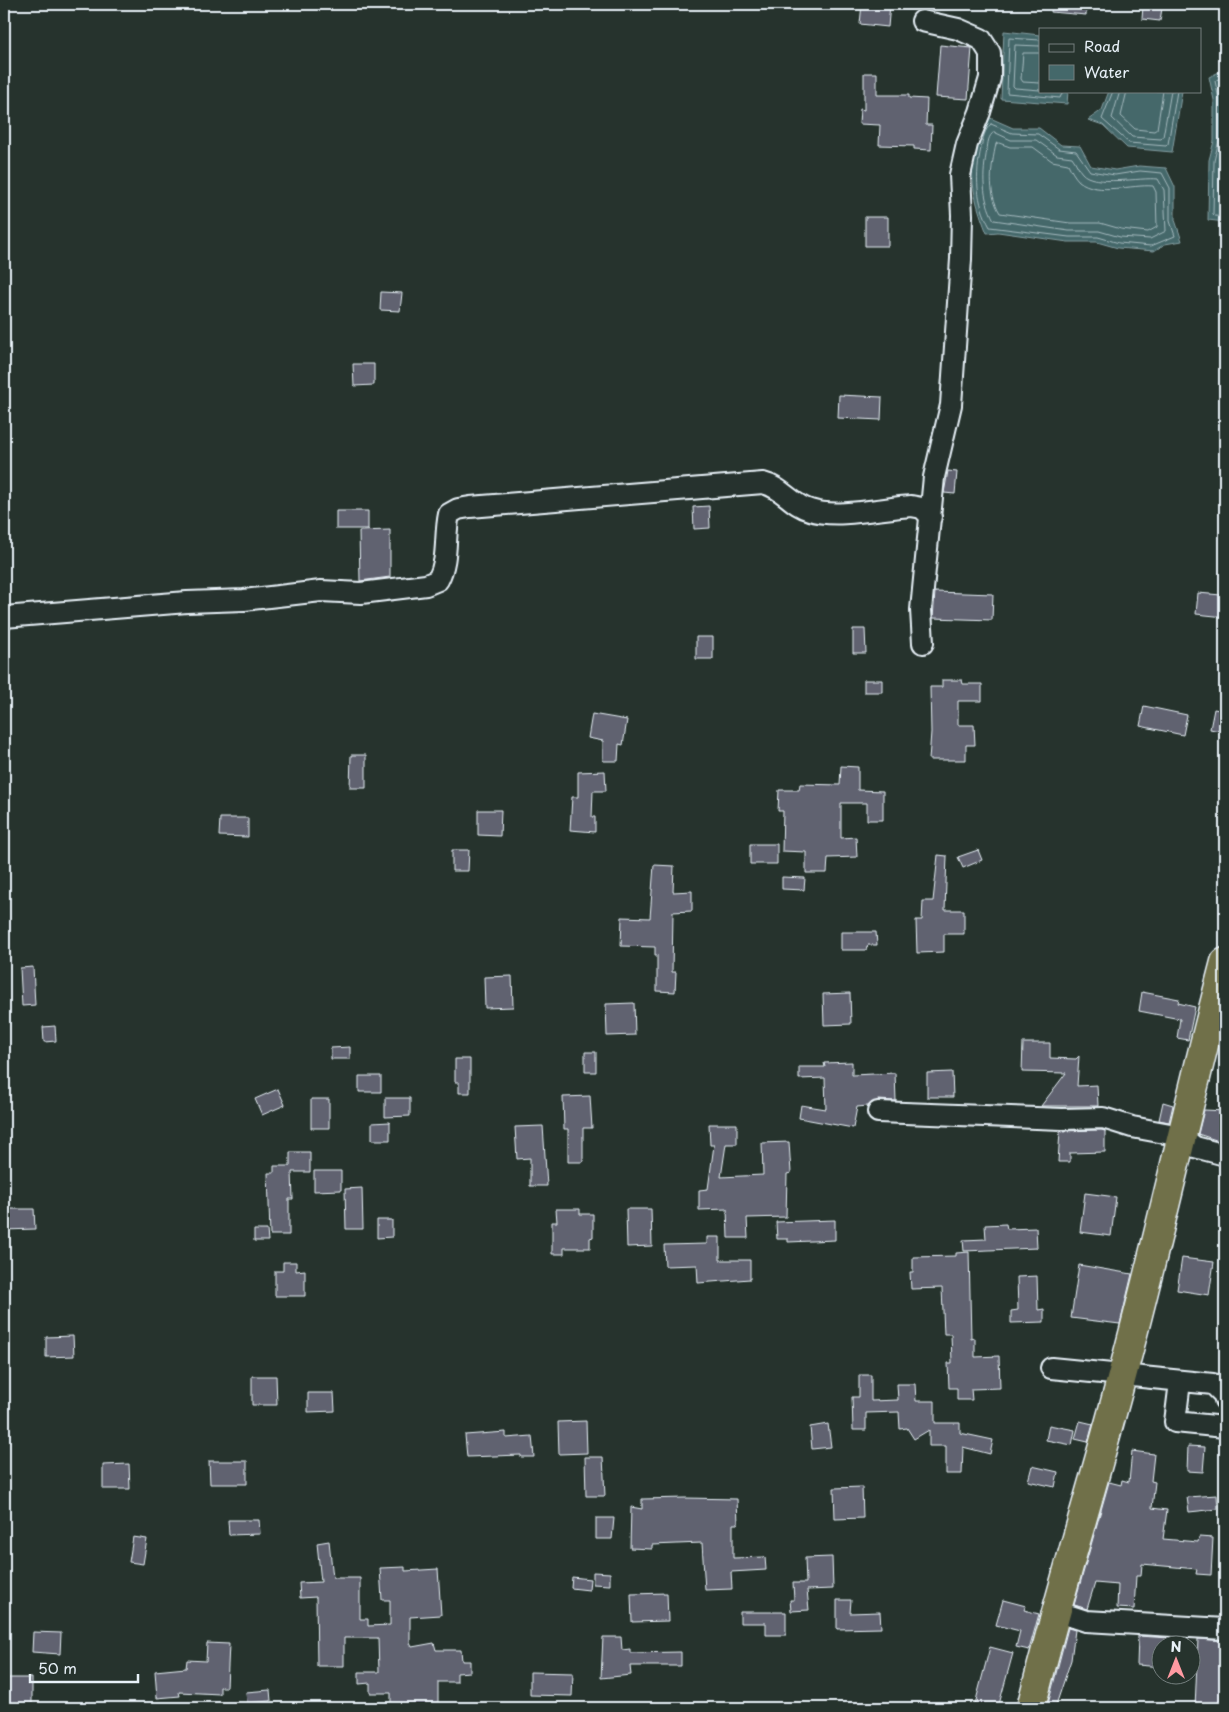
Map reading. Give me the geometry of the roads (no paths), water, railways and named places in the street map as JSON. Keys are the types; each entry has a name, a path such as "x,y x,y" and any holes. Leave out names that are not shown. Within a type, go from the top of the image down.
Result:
{"highway":[{"path":"1031,1708 1055,1611 1093,1487 1122,1377 1225,962"}],"street":[{"path":"922,21 958,29 982,39 990,53 990,78 980,112 967,144 960,175 962,215 961,259 951,405 934,477 921,610 923,643"},
{"path":"4,617 188,602 244,600 321,591 361,593 426,585 438,580 446,561 446,527 449,514 458,508 763,483 777,487 789,498 809,510 829,513 911,506 922,508 930,517"},
{"path":"878,1112 1062,1119 1103,1118 1132,1128 1181,1136 1195,1147 1225,1155"},
{"path":"1051,1368 1122,1377 1213,1384 1224,1395 1225,1400"},
{"path":"1180,1382 1175,1422 1225,1427"},
{"path":"1055,1611 1086,1621 1225,1629"}],"water":[{"path":"1004,31 1039,35 1039,92 1068,92 1067,104 1001,99"},
{"path":"1225,69 1225,222 1208,220 1209,160 1214,141 1214,100 1209,77"},
{"path":"1109,92 1182,92 1172,152 1127,148 1103,125 1088,120 1102,110"},
{"path":"988,117 1013,128 1039,128 1061,145 1080,146 1091,166 1115,170 1139,166 1166,168 1175,187 1175,220 1182,241 1165,244 1154,251 1118,248 1097,242 1068,242 998,232 987,233 977,203 972,175 976,147"}]}
